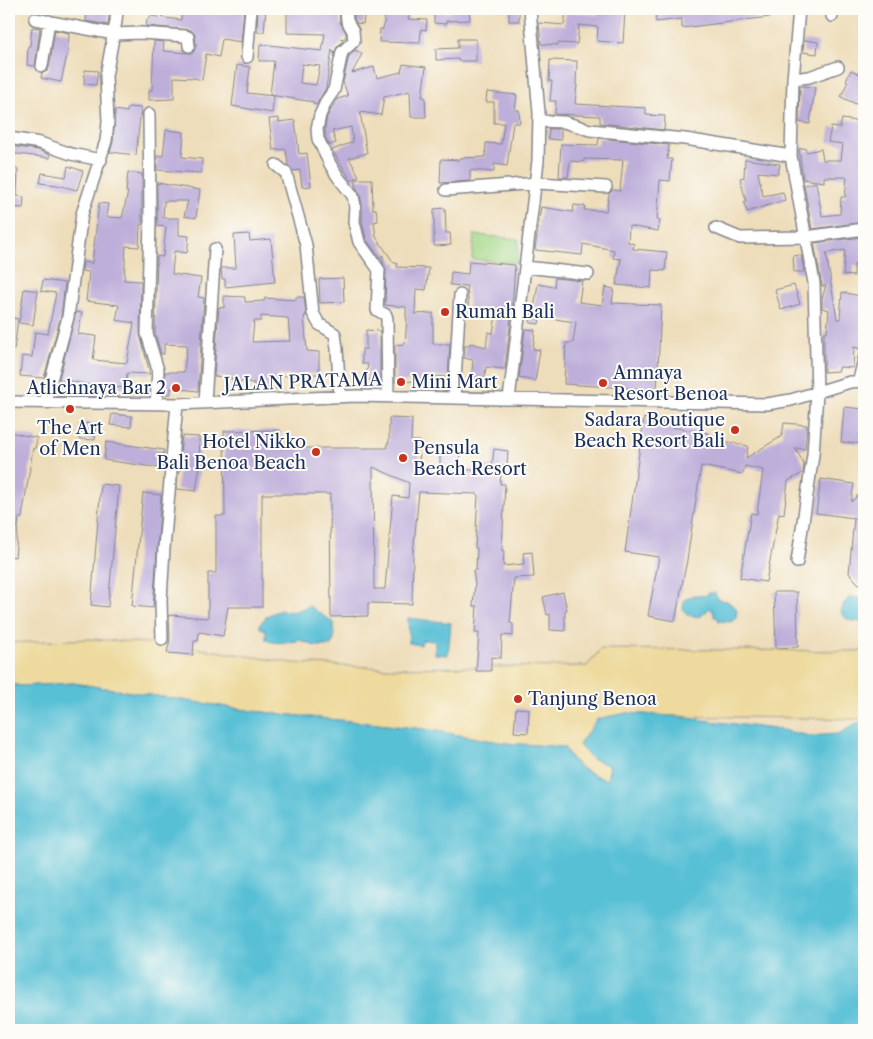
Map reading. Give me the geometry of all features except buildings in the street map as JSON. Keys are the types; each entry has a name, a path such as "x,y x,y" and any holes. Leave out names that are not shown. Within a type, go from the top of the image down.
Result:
{"street":[{"path":"45,402 68,318 82,214 106,141 108,122 107,65 117,9"},
{"path":"247,58 251,9"},
{"path":"346,9 347,21 353,30 354,41 342,52 334,90 320,115 316,130 318,139 334,171 353,196 355,206 354,222 359,242 379,270 376,307 379,312 386,315 387,319 388,396"},
{"path":"509,399 537,183 539,121 530,9"},
{"path":"798,562 813,455 817,393 814,284 791,156 793,79 799,9"},
{"path":"35,19 114,34 141,33 185,36 188,37 189,46"},
{"path":"42,66 49,21"},
{"path":"793,79 809,77 838,68"},
{"path":"149,114 150,222 146,334 158,370 156,404"},
{"path":"539,121 564,122 590,130 685,139 791,156"},
{"path":"9,138 40,143 71,154 101,160"},
{"path":"276,165 286,172 306,245 313,312 318,324 334,334 337,349 340,396"},
{"path":"446,190 537,183 606,188"},
{"path":"716,228 738,238 806,237 864,229"},
{"path":"205,402 216,249"},
{"path":"526,267 588,274"},
{"path":"454,398 460,296"},
{"path":"862,381 864,358"},
{"name":"JALAN PRATAMA","path":"9,402 177,404 340,396 388,396 767,404 791,400 838,385 862,381"},
{"path":"162,639 161,600 164,548 177,404"}],"green space":[{"path":"474,235 519,239 517,263 472,259"}],"sand":[{"name":"Tanjung Benoa","path":"90,639 176,645 293,663 385,668 587,666 601,649 864,651 864,719 672,716 627,713 597,719 579,745 591,758 610,766 607,780 578,765 564,747 505,743 424,729 253,711 73,683 22,686 9,684 9,643"}],"water":[{"path":"709,593 715,593 717,599 727,601 737,609 736,618 731,622 719,621 717,617 714,617 714,613 710,608 700,617 687,615 683,610 684,600 694,595 705,596"},
{"path":"850,597 864,598 864,622 848,619 841,612 844,603"},
{"path":"309,606 334,623 334,640 330,646 315,646 300,640 283,643 266,640 266,630 260,628 260,624 267,616 282,610 293,612"},
{"path":"408,618 451,623 448,655 435,654 435,641 422,640 421,645 409,643"},
{"path":"73,683 253,711 424,729 505,743 564,747 577,765 607,780 610,766 591,758 579,745 597,719 627,713 672,716 782,730 810,736 838,734 864,720 864,1030 9,1030 9,684 22,686"}],"place":[{"name":"Rumah Bali","path":"445,312"},
{"name":"Mini Mart","path":"401,382"},
{"name":"Amnaya Resort Benoa","path":"603,383"},
{"name":"Atlichnaya Bar 2","path":"176,388"},
{"name":"The Art of Men","path":"70,409"},
{"name":"Sadara Boutique Beach Resort Bali","path":"735,430"},
{"name":"Hotel Nikko Bali Benoa Beach","path":"316,452"},
{"name":"Pensula Beach Resort","path":"403,458"},
{"name":"Tanjung Benoa","path":"518,699"}]}
